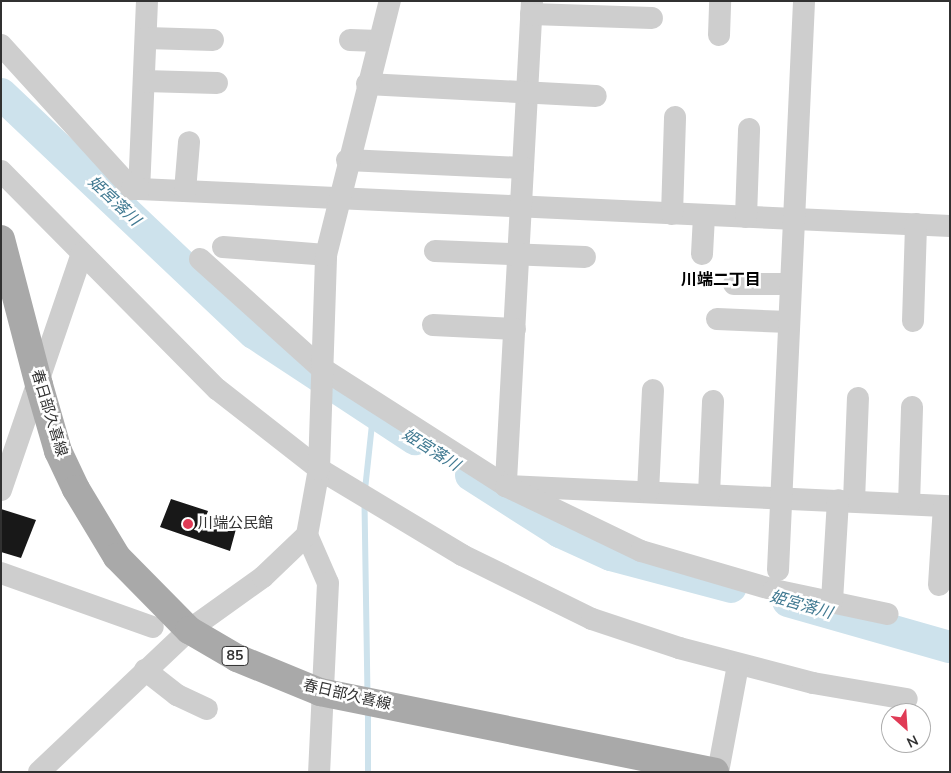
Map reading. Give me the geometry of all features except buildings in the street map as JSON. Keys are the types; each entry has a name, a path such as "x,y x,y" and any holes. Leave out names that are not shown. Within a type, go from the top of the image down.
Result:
{"main road":[{"name":"春日部久喜線","path":"1,239 58,451 96,525 145,589 189,630 237,658 320,692 717,772"}],"street":[{"path":"139,189 148,1"},
{"path":"319,772 320,692 328,582 307,535 319,469 320,367 326,255 337,199 390,1"},
{"path":"719,35 720,1"},
{"path":"778,570 804,1"},
{"path":"506,486 531,8 652,18"},
{"path":"146,38 213,40"},
{"path":"350,40 379,41"},
{"path":"1,45 132,189 950,226"},
{"path":"144,81 217,83"},
{"path":"367,84 596,96"},
{"path":"672,214 675,117"},
{"path":"746,217 749,129"},
{"path":"185,192 189,142"},
{"path":"347,160 524,168"},
{"path":"1,171 204,378 319,469 524,588 592,619 738,665 907,699"},
{"path":"702,254 704,215"},
{"path":"913,321 916,224"},
{"path":"223,247 326,255"},
{"path":"435,251 585,257"},
{"path":"1,490 39,385 82,253"},
{"path":"200,259 320,367 506,486 641,551 774,590 888,614"},
{"path":"734,284 791,284"},
{"path":"716,319 789,322"},
{"path":"433,325 515,328"},
{"path":"648,492 653,390"},
{"path":"832,601 858,398"},
{"path":"709,494 713,401"},
{"path":"909,504 912,407"},
{"path":"506,486 947,506 939,584"},
{"path":"39,772 189,630 263,577 307,535"},
{"path":"1,573 153,627"},
{"path":"717,772 738,665"},
{"path":"145,670 177,695 207,709"}],"waterway":[{"name":"姫宮落川","path":"1,94 254,333 415,439"},
{"path":"365,490 373,415"},
{"name":"姫宮落川","path":"471,475 560,532 611,555 731,587"},
{"path":"365,504 368,695"},
{"name":"姫宮落川","path":"788,601 950,647"},
{"path":"368,709 368,772"}],"place":[{"name":"川端公民館","path":"188,524"}],"district":[{"name":"川端二丁目","path":"721,280"}]}
